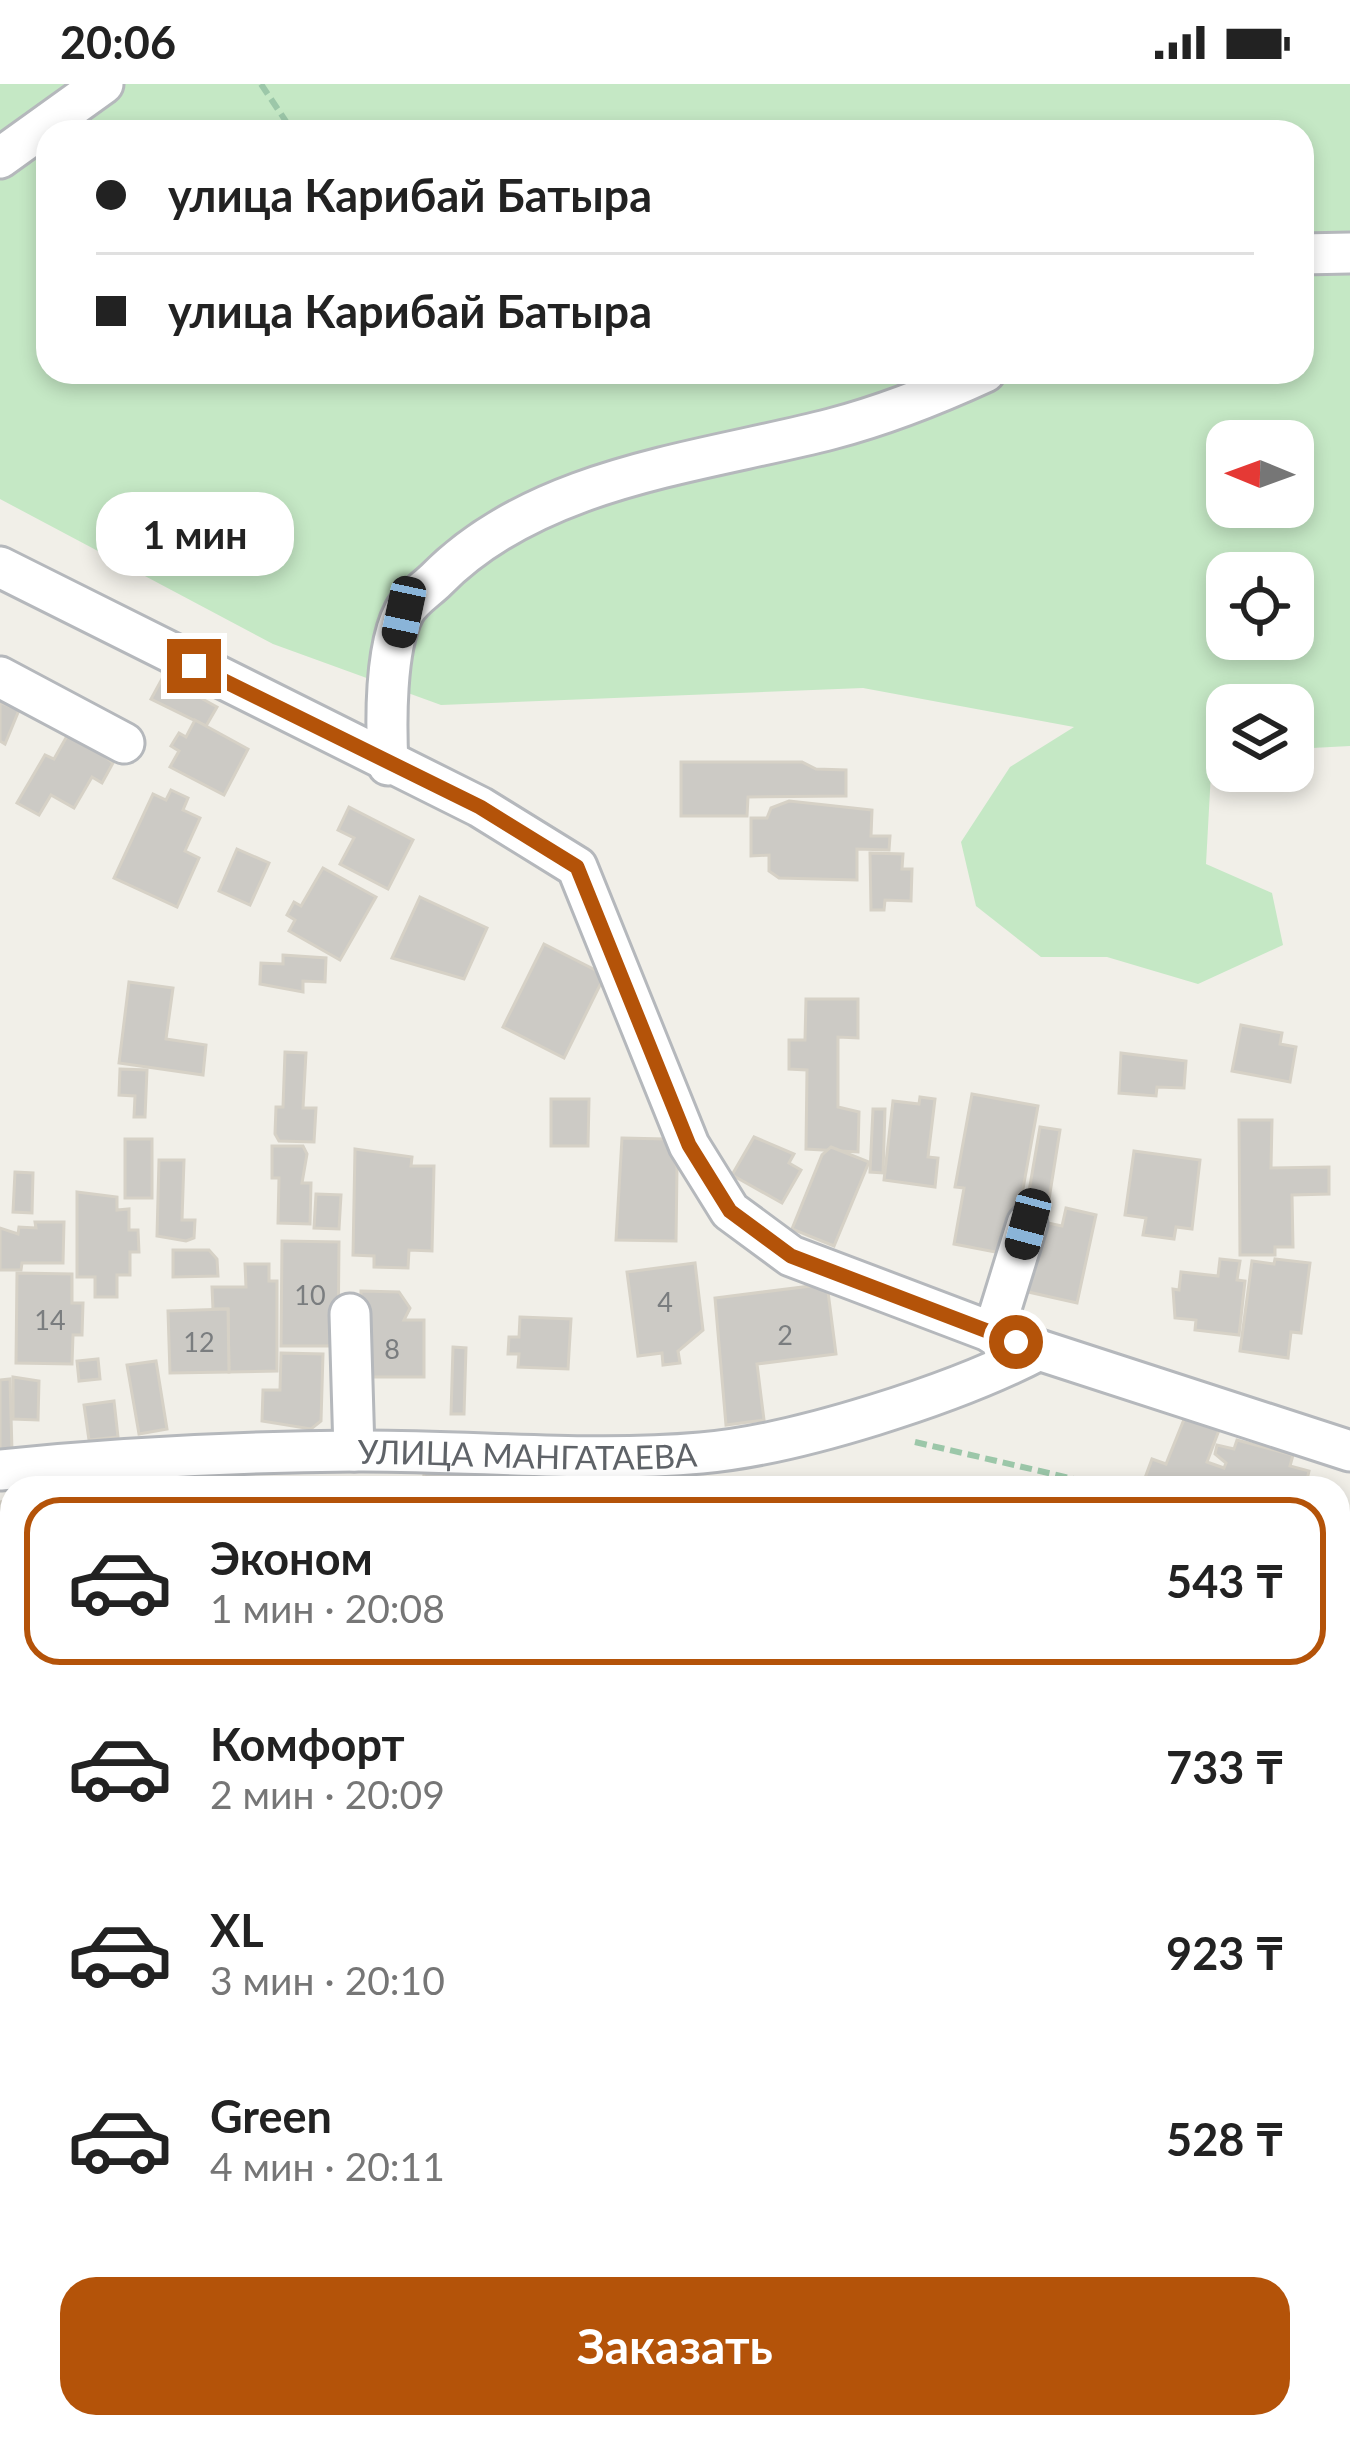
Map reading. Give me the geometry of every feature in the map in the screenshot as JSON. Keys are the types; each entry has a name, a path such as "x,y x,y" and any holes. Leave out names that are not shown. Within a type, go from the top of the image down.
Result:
{"street":[{"path":"53,120 103,84"},
{"path":"0,158 36,132"},
{"path":"1314,254 1350,253"},
{"path":"388,765 384,705 404,612 454,560 514,522 582,493 725,449 830,429 919,403 959,384"},
{"path":"0,567 480,807 577,867 689,1145 730,1211 791,1256 993,1334 1350,1451"},
{"path":"0,677 124,743"},
{"path":"993,1334 1028,1224"},
{"path":"350,1314 353,1451"},
{"name":"УЛИЦА МАНГАТАЕВА","path":"0,1470 129,1456 353,1451 702,1453 980,1381 1039,1350"}],"path":[{"path":"261,84 285,120"},
{"path":"863,1415 895,1436 1062,1476"}],"green space":[{"path":"0,84 1350,84 1350,746 1314,748 1314,684 1206,684 1206,792 1210,792 1206,864 1272,893 1283,945 1198,984 1107,957 1041,957 976,906 961,842 1010,767 1074,727 863,688 441,705 273,644 0,499"}],"building":[{"path":"163,677 217,707 206,726 151,699"},
{"path":"0,702 19,710 5,744 0,741"},
{"path":"195,720 248,749 224,795 170,767 179,751 171,746 179,733 186,737"},
{"path":"71,729 113,763 102,783 92,777 74,808 51,795 39,815 17,803 45,755 54,759"},
{"path":"681,762 802,762 816,769 846,770 846,796 748,797 747,816 681,816"},
{"path":"171,790 188,798 183,810 200,818 185,851 199,858 177,907 114,878 153,794 166,800"},
{"path":"789,801 872,810 871,836 890,836 889,850 857,849 857,880 779,878 769,871 769,855 751,856 751,818 767,818 771,808"},
{"path":"349,807 413,840 388,889 340,864 354,838 338,830"},
{"path":"237,849 269,863 250,905 219,891"},
{"path":"870,853 903,854 902,869 912,869 911,901 885,900 884,910 871,910"},
{"path":"323,868 376,897 340,960 289,931 295,920 287,915 294,902 301,906"},
{"path":"420,897 487,928 464,979 392,958"},
{"path":"544,944 605,975 564,1058 503,1027"},
{"path":"283,955 326,958 325,982 303,981 303,992 260,984 261,963 283,964"},
{"path":"129,982 173,988 166,1039 206,1045 203,1075 119,1063"},
{"path":"806,999 858,999 858,1038 838,1037 838,1107 859,1112 858,1152 806,1149 807,1070 789,1069 789,1040 805,1040"},
{"path":"1241,1025 1282,1033 1280,1044 1296,1047 1290,1082 1232,1071"},
{"path":"285,1052 306,1053 303,1108 316,1108 314,1142 279,1141 275,1134 276,1107 283,1107"},
{"path":"1121,1053 1186,1061 1184,1088 1157,1087 1156,1096 1119,1093"},
{"path":"120,1069 147,1070 145,1117 134,1117 135,1096 119,1095"},
{"path":"972,1094 1038,1106 1011,1255 954,1244 964,1188 955,1187"},
{"path":"920,1097 935,1099 928,1157 938,1158 935,1187 884,1180 893,1101 919,1104"},
{"path":"551,1099 589,1099 588,1146 551,1146"},
{"path":"873,1109 885,1109 883,1173 870,1172"},
{"path":"1239,1120 1272,1120 1271,1168 1329,1167 1329,1194 1292,1195 1293,1247 1275,1247 1275,1255 1240,1255"},
{"path":"1040,1127 1060,1130 1047,1212 1026,1209"},
{"path":"754,1137 794,1154 789,1163 801,1170 782,1203 732,1175"},
{"path":"622,1138 665,1139 677,1167 676,1241 616,1240"},
{"path":"125,1139 152,1139 152,1198 125,1198"},
{"path":"272,1146 303,1146 307,1154 302,1183 311,1183 310,1224 278,1223 279,1178 272,1178"},
{"path":"831,1147 869,1162 834,1246 792,1229 822,1155"},
{"path":"355,1149 412,1157 411,1166 434,1166 432,1251 409,1250 408,1268 374,1267 374,1256 353,1255"},
{"path":"1134,1151 1200,1160 1192,1229 1176,1227 1174,1239 1143,1235 1146,1218 1125,1215"},
{"path":"159,1160 184,1160 182,1220 195,1220 194,1238 157,1236"},
{"path":"15,1172 33,1173 32,1213 13,1212"},
{"path":"77,1192 117,1197 117,1210 129,1209 129,1230 138,1230 139,1252 130,1252 130,1275 117,1275 117,1297 95,1297 95,1277 77,1277"},
{"path":"316,1194 341,1195 339,1229 314,1228"},
{"path":"1066,1208 1096,1215 1077,1303 1024,1291 1037,1229 1046,1231 1048,1223 1062,1226"},
{"path":"35,1222 64,1222 63,1263 22,1263 21,1270 0,1270 0,1228 18,1234 19,1227 36,1228"},
{"path":"282,1241 339,1242 338,1346 281,1346"},
{"path":"173,1250 209,1250 217,1259 218,1276 173,1277"},
{"path":"1220,1259 1240,1261 1237,1280 1245,1281 1239,1335 1195,1330 1196,1320 1175,1318 1173,1289 1179,1290 1181,1272 1218,1276"},
{"path":"1275,1259 1310,1263 1301,1333 1291,1332 1288,1358 1240,1351 1252,1261 1274,1264"},
{"path":"695,1263 703,1330 678,1351 680,1363 663,1365 662,1353 638,1356 627,1272"},
{"path":"245,1264 269,1264 269,1281 277,1281 277,1371 229,1372 228,1309 213,1309 212,1287 246,1287"},
{"path":"17,1273 72,1274 72,1303 83,1303 82,1335 73,1335 72,1364 16,1363"},
{"path":"827,1284 836,1354 757,1364 764,1420 726,1425 715,1298"},
{"path":"361,1291 399,1292 410,1308 404,1320 424,1320 424,1377 360,1377"},
{"path":"228,1309 229,1372 170,1373 168,1311"},
{"path":"520,1317 571,1319 568,1369 518,1367 519,1354 508,1354 509,1337 519,1337"},
{"path":"453,1347 466,1348 464,1414 451,1414"},
{"path":"281,1353 323,1354 321,1421 311,1429 262,1421 263,1390 280,1390"},
{"path":"98,1359 100,1379 79,1381 77,1361"},
{"path":"156,1361 167,1429 139,1434 127,1365"},
{"path":"13,1377 39,1381 38,1420 13,1419"},
{"path":"10,1379 12,1451 0,1452 0,1380"},
{"path":"114,1401 118,1437 89,1440 84,1405"},
{"path":"1185,1417 1219,1430 1207,1462 1224,1468 1226,1463 1215,1454 1217,1445 1234,1449 1237,1440 1293,1455 1290,1466 1309,1471 1308,1476 1146,1476 1152,1459 1166,1464"},
{"path":"425,1459 473,1468 472,1475 496,1476 424,1476"}],"route":[{"path":"194,666 480,807 577,867 689,1145 730,1211 791,1256 1016,1342"}]}
